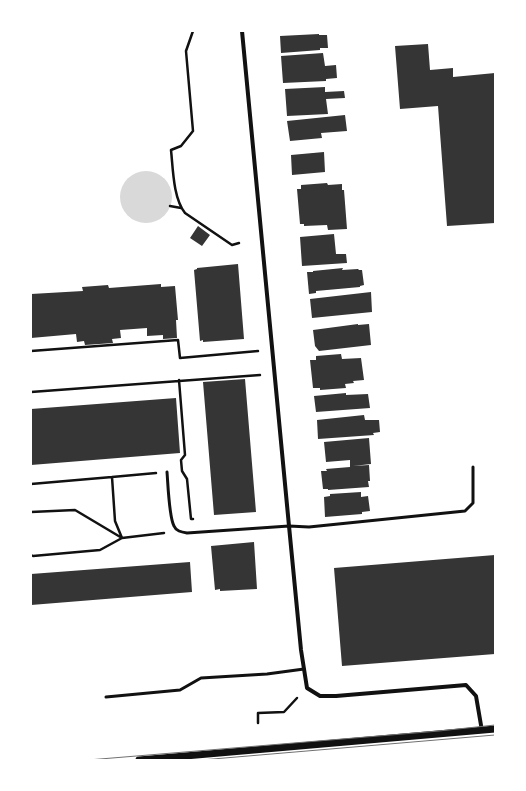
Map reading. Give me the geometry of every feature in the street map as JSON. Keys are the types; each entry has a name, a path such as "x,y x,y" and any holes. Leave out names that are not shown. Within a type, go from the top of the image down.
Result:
{"street":[{"path":"242,31 289,526 307,688 320,696 336,696 466,685 476,696 482,731"},
{"path":"139,760 495,729"}],"lane":[{"path":"167,472 171,516 174,526 179,532 187,533 289,526 309,527 465,511 473,503 472,467"},
{"path":"106,697 180,690 201,678 267,674 304,669"}],"path":[{"path":"193,31 186,51 193,132 181,146 171,150 174,179 181,208 185,213 232,245 239,243"},
{"path":"170,206 181,208"},
{"path":"31,351 178,340 180,358 258,351"},
{"path":"31,392 260,375"},
{"path":"179,380 185,455 181,460 182,471 187,479 191,519 198,519"},
{"path":"31,484 167,472"},
{"path":"112,477 115,521 122,538"},
{"path":"31,512 75,510 122,538"},
{"path":"31,555 100,550 122,538 179,532"},
{"path":"258,723 258,713 284,712 297,698"}],"shaded area":[{"path":"141,171 151,171 160,175 168,183 172,192 172,202 168,211 160,219 151,223 141,223 132,219 124,211 120,202 120,192 124,183 132,175"}],"building":[{"path":"327,35 328,48 281,53 280,36"},
{"path":"428,44 430,70 453,68 453,77 495,73 495,223 447,226 438,106 400,109 395,46"},
{"path":"323,53 325,66 336,65 337,78 326,79 326,81 283,83 281,56"},
{"path":"325,87 325,92 344,91 345,98 326,99 328,114 287,116 285,89"},
{"path":"345,115 347,131 321,133 322,138 290,141 287,121"},
{"path":"324,152 325,172 292,175 291,155"},
{"path":"327,183 328,185 342,184 342,190 344,190 347,229 328,230 327,225 304,226 304,224 300,224 297,189 301,189 301,185"},
{"path":"198,226 210,235 202,246 190,238"},
{"path":"334,234 336,254 346,254 347,263 302,266 300,237"},
{"path":"238,264 244,339 200,341 194,270 197,268"},
{"path":"343,268 342,270 362,270 364,285 360,287 316,291 316,293 309,294 307,272"},
{"path":"161,284 161,287 175,286 178,320 176,320 177,338 163,339 163,335 147,336 147,328 120,330 121,338 112,339 113,343 85,345 84,341 77,342 76,334 31,338 31,294 83,291 82,287 108,285 109,288"},
{"path":"371,292 372,312 312,318 310,299"},
{"path":"369,324 371,345 319,351 315,346 313,330"},
{"path":"341,354 342,359 361,358 364,380 353,381 354,383 345,384 346,388 320,390 320,388 313,388 310,360 316,360 316,356"},
{"path":"245,379 256,512 214,515 203,382"},
{"path":"346,393 346,395 368,394 370,408 316,412 314,396"},
{"path":"176,398 180,453 31,465 31,409"},
{"path":"364,415 365,420 379,420 380,432 373,433 374,435 318,439 317,420"},
{"path":"369,438 371,464 353,466 369,465 369,487 328,490 323,489 321,471 327,471 326,469 350,467 350,460 326,462 324,442"},
{"path":"361,492 361,497 368,496 370,511 362,512 362,514 325,517 324,497 330,496 330,494"},
{"path":"254,542 257,589 215,590 211,546"},
{"path":"495,555 495,654 342,666 334,568"},
{"path":"190,562 192,592 31,605 31,574"}],"tram line":[{"path":"88,760 495,725"},
{"path":"201,760 495,735"}]}
